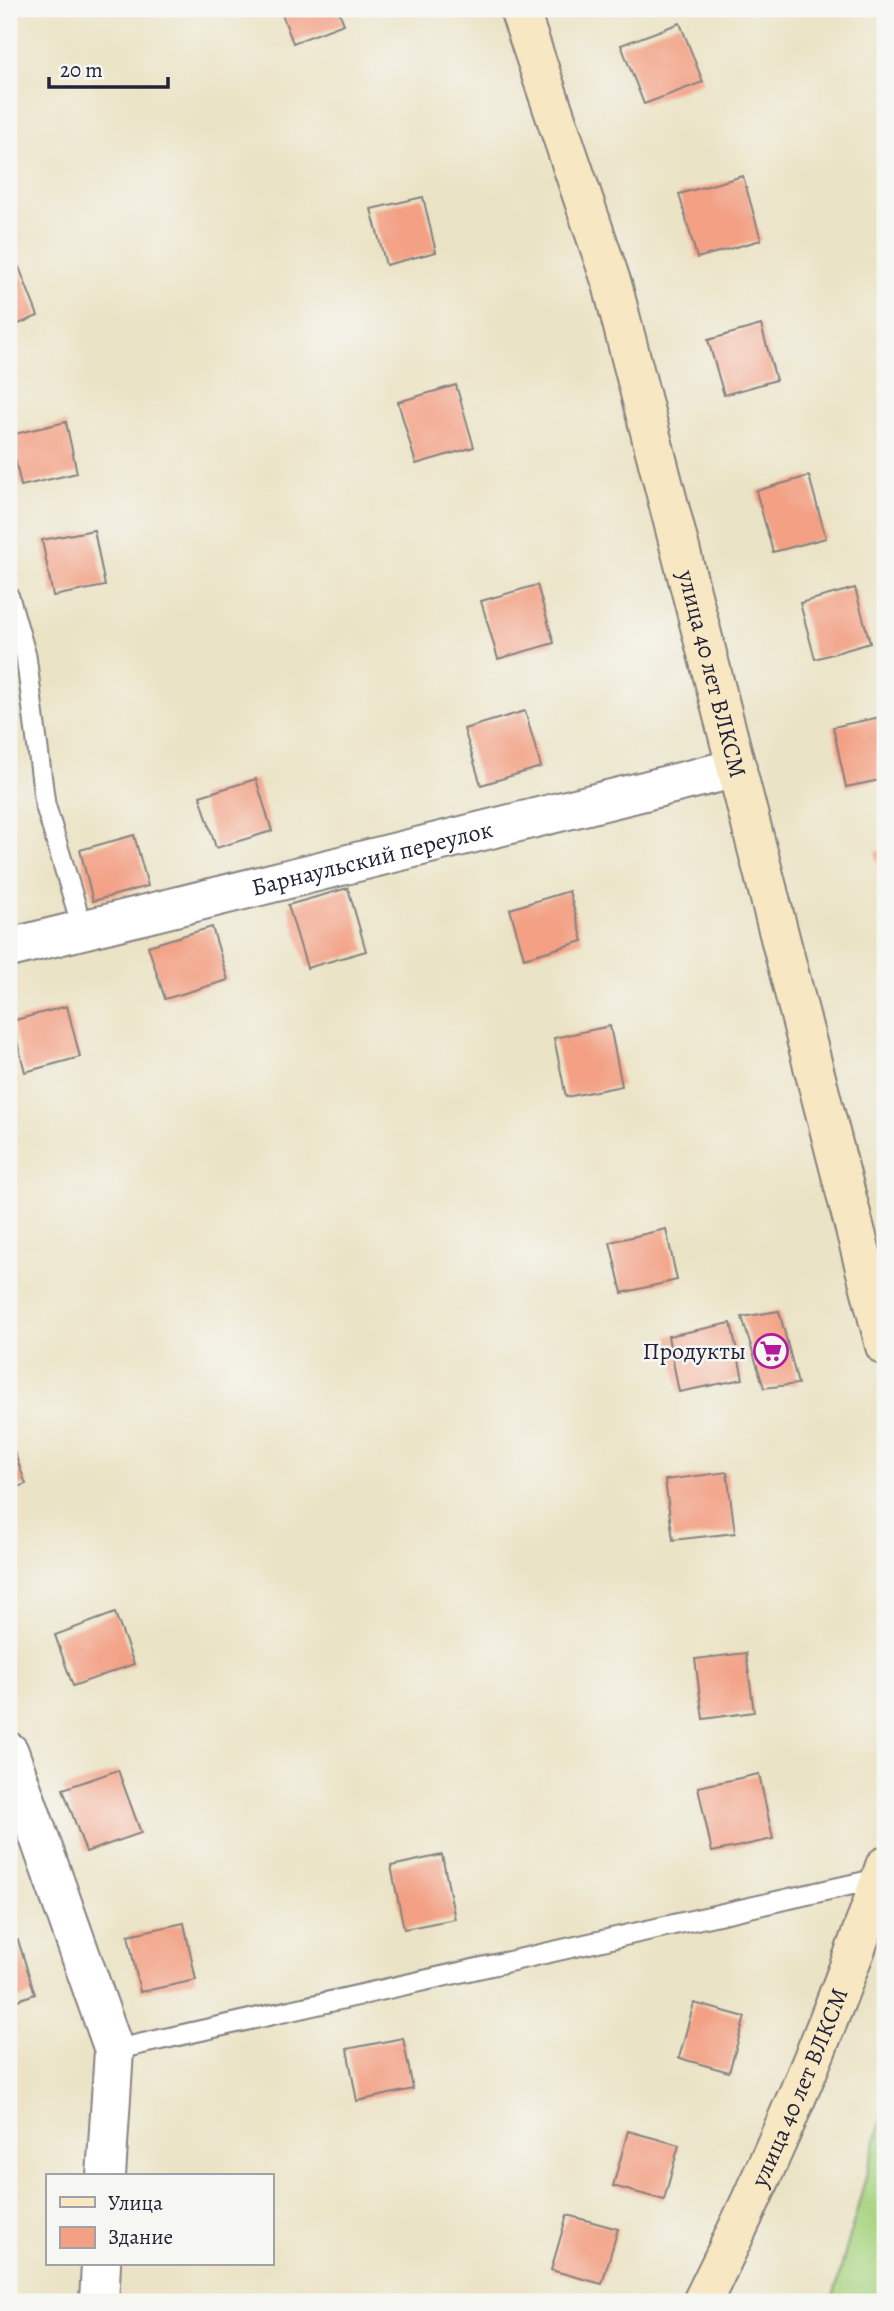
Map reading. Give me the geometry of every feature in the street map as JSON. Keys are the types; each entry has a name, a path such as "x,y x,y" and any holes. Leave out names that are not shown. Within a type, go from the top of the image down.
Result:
{"street":[{"name":"улица 40 лет ВЛКСМ","path":"519,9 612,284 885,1346"},
{"name":"Барнаульский переулок","path":"9,948 737,768"},
{"path":"9,1752 114,2050 106,2174"},
{"name":"улица 40 лет ВЛКСМ","path":"702,2302 759,2187 883,1872"},
{"path":"99,2302 101,2266"}],"lane":[{"path":"9,597 26,656 45,804 83,930"},
{"path":"114,2050 883,1872"}],"green space":[{"path":"885,2106 885,2302 832,2302"}],"building":[{"path":"280,9 338,9 344,24 293,43"},
{"path":"680,23 703,82 644,104 621,45"},
{"path":"743,176 761,240 697,258 679,194"},
{"path":"423,197 436,252 386,265 371,209"},
{"path":"19,267 38,316 9,328 9,271"},
{"path":"761,325 776,380 724,395 708,340"},
{"path":"456,385 474,447 416,464 398,402"},
{"path":"66,422 77,473 21,486 10,435"},
{"path":"809,476 826,538 773,552 756,491"},
{"path":"94,530 105,586 53,596 42,540"},
{"path":"537,585 554,643 498,659 481,601"},
{"path":"855,588 870,643 815,659 800,603"},
{"path":"525,711 541,767 481,785 464,729"},
{"path":"885,716 885,779 846,787 833,727"},
{"path":"256,779 272,831 216,848 200,796"},
{"path":"134,835 148,886 93,901 80,850"},
{"path":"885,850 885,892 884,892 875,852"},
{"path":"348,888 366,951 307,968 288,905"},
{"path":"569,891 583,941 524,958 510,909"},
{"path":"212,927 228,980 165,999 148,946"},
{"path":"67,1006 80,1057 25,1072 12,1021"},
{"path":"610,1026 622,1086 566,1097 554,1038"},
{"path":"666,1229 677,1280 622,1293 610,1242"},
{"name":"Продукты","path":"779,1311 798,1384 764,1388 742,1317"},
{"path":"731,1323 743,1379 679,1392 668,1336"},
{"path":"9,1438 26,1484 9,1490"},
{"path":"727,1472 735,1533 673,1540 665,1480"},
{"path":"115,1613 134,1664 73,1686 55,1635"},
{"path":"746,1653 754,1712 703,1719 695,1659"},
{"path":"118,1770 141,1833 86,1852 63,1789"},
{"path":"759,1774 773,1839 712,1852 698,1787"},
{"path":"442,1855 455,1919 404,1929 391,1866"},
{"path":"184,1923 196,1980 140,1992 128,1935"},
{"path":"18,1940 35,1994 9,2003 9,1943"},
{"path":"694,2003 745,2017 729,2072 679,2058"},
{"path":"403,2038 413,2089 357,2101 347,2049"},
{"path":"628,2131 679,2145 664,2200 613,2186"},
{"path":"567,2215 618,2229 602,2284 551,2270"}],"place":[{"name":"Продукты","path":"771,1351"}]}
